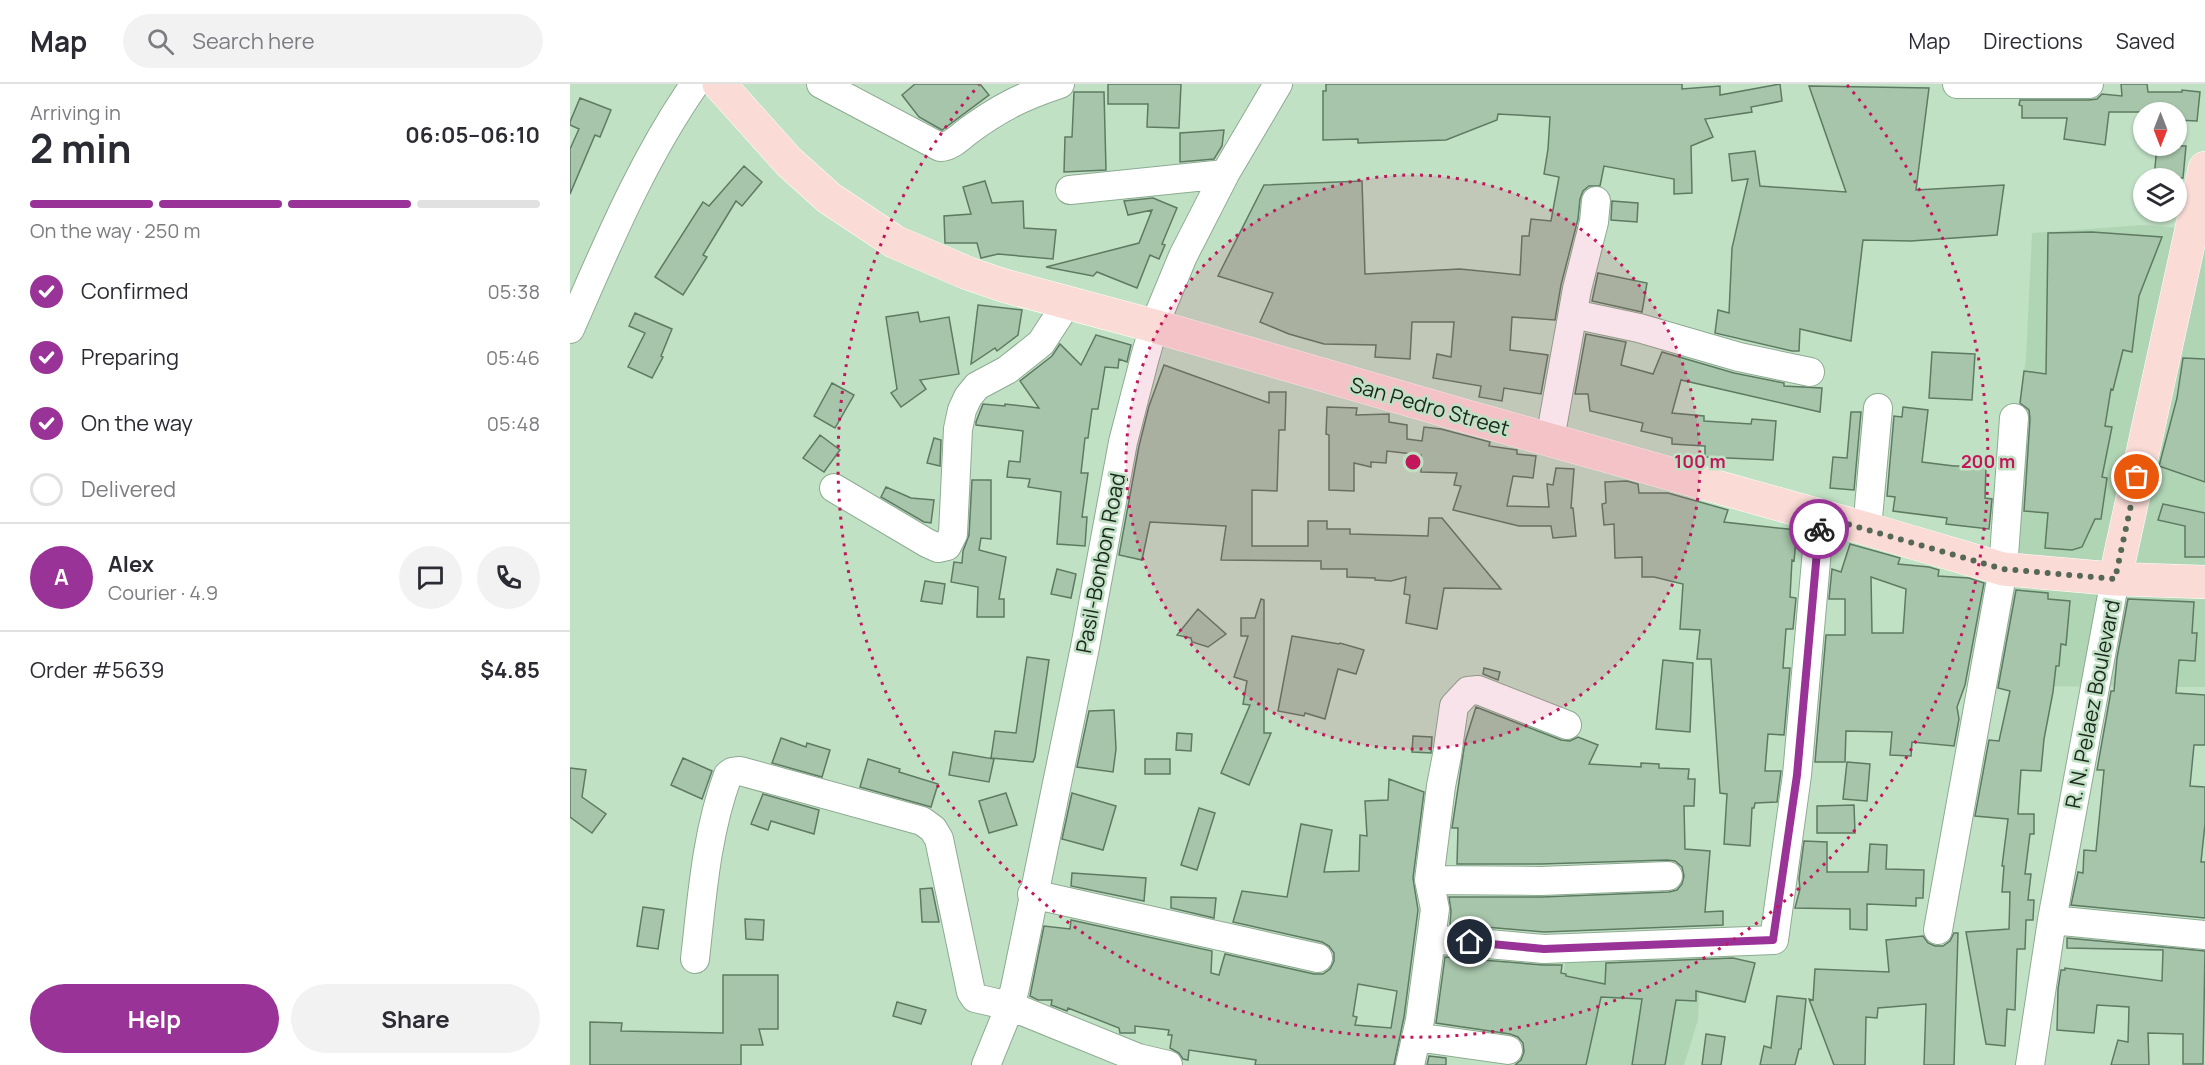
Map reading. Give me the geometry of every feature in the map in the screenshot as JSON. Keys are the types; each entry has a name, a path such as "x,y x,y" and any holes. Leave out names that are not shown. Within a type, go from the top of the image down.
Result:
{"main road":[{"name":"San Pedro Street","path":"719,84 789,162 829,198 903,246 950,267 1002,285 1154,326 2003,569 2115,579 2205,582"},
{"name":"R. N. Pelaez Boulevard","path":"2115,579 2205,168"}],"street":[{"path":"570,329 623,207 655,147 695,84"},
{"path":"821,84 940,147 945,147 984,118 1025,95 1059,84"},
{"name":"Pasil-Bonbon Road","path":"986,1065 1010,1006 1085,647 1123,442 1154,326 1183,256 1225,174 1278,84"},
{"path":"1957,84 2089,84"},
{"path":"1070,190 1225,174"},
{"path":"1550,439 1587,244 1594,222 1596,201"},
{"path":"834,488 927,543 938,548 947,546 953,534 958,429 962,410 968,397 977,386 1007,370 1041,343 1067,303"},
{"path":"1573,314 1639,328 1739,357 1810,372"},
{"path":"1868,529 1878,408"},
{"path":"1938,930 2003,569 2014,418"},
{"path":"1431,939 1544,949 1773,940 1797,775 1820,516"},
{"name":"R. N. Pelaez Boulevard","path":"2030,1065 2052,920 2115,579"},
{"path":"1410,1065 1435,909 1429,880 1454,706 1459,698 1468,691 1478,690 1567,725"},
{"path":"695,959 708,848 713,825 728,775 740,771 922,821 933,829 939,839 975,998 1010,1006 1138,1058 1168,1065"},
{"path":"1429,880 1541,880 1668,876"},
{"path":"1032,894 1318,958"},
{"path":"2052,920 2205,935"},
{"path":"1416,1037 1508,1050"}],"shaded area":[{"path":"2143,225 2205,230 2205,687 1983,686 2026,358 2032,233"},
{"path":"1701,950 1698,1020 1684,1065 1544,1065 1567,955"}],"building":[{"path":"915,84 980,84 989,95 942,130 919,117 902,95"},
{"path":"1108,84 1181,84 1179,128 1147,127 1148,104 1108,104"},
{"path":"1326,84 1682,84 1682,89 1720,86 1720,95 1780,84 1782,101 1751,107 1752,112 1705,119 1713,137 1691,146 1692,193 1674,194 1674,179 1604,166 1600,186 1589,186 1583,191 1580,199 1578,219 1561,285 1555,320 1512,317 1510,350 1548,355 1541,394 1504,388 1502,401 1479,397 1481,386 1433,378 1437,354 1451,357 1454,322 1412,322 1410,359 1375,357 1376,345 1324,344 1289,334 1260,322 1273,293 1218,276 1264,185 1362,181 1365,274 1460,269 1520,275 1522,236 1529,236 1531,219 1551,221 1559,177 1544,174 1550,117 1498,114 1497,120 1446,140 1358,143 1358,139 1323,140 1323,91 1326,91"},
{"path":"2121,84 2147,84 2148,92 2182,92 2182,90 2200,92 2197,121 2187,121 2187,102 2133,102 2133,112 2109,112 2105,145 2064,139 2067,118 2022,118 2022,106 2019,105 2020,100 2089,100 2097,99 2102,94 2122,96"},
{"path":"1809,86 1929,88 1916,190 2004,185 1997,235 1911,241 1863,240 1851,341 1800,329 1799,351 1792,351 1715,333 1718,310 1729,313 1732,248 1748,179 1732,181 1729,154 1755,151 1760,186 1846,192"},
{"path":"1074,92 1104,92 1106,170 1064,172 1065,137 1072,137"},
{"path":"580,98 611,110 600,137 595,135 570,194 570,149 579,129 570,125 570,122"},
{"path":"1224,130 1222,146 1214,159 1180,162 1180,133"},
{"path":"2156,156 2185,156 2184,168 2155,168"},
{"path":"744,166 762,182 742,206 736,201 703,255 707,257 683,295 655,277 703,202 709,206"},
{"path":"985,181 992,203 1023,201 1024,228 1056,230 1053,259 998,254 981,258 977,243 945,243 944,216 971,214 963,187"},
{"path":"1153,198 1177,208 1162,244 1165,245 1159,259 1150,255 1137,288 1097,272 1093,276 1046,267 1139,243 1152,210 1128,215 1124,201"},
{"path":"1612,201 1638,203 1637,222 1611,220"},
{"path":"2092,232 2162,237 2139,296 2132,352 2123,350 2113,390 2111,389 2105,426 2112,427 2102,477 2107,478 2101,519 2095,519 2082,547 2072,550 2045,548 2048,513 2024,511 2030,419 2029,410 2020,403 2024,371 2046,374 2048,233"},
{"path":"1598,273 1647,283 1642,312 1592,301"},
{"path":"978,305 1022,310 1018,335 997,351 995,348 971,364"},
{"path":"918,312 920,322 949,317 959,374 920,380 926,389 901,407 891,393 897,389 886,317"},
{"path":"635,313 672,329 661,356 663,357 652,378 628,367 645,333 629,326"},
{"path":"1586,334 1626,342 1621,365 1653,374 1662,352 1734,373 1784,383 1784,386 1822,388 1820,412 1681,380 1672,413 1704,416 1704,421 1751,424 1752,419 1776,421 1773,460 1705,457 1705,446 1672,444 1672,438 1641,431 1643,423 1590,411 1588,394 1575,394"},
{"path":"1096,335 1131,345 1127,362 1119,359 1118,368 1105,367 1098,409 1092,409 1088,438 1085,438 1081,473 1088,473 1082,517 1087,517 1085,546 1057,544 1061,492 1028,487 1030,479 1007,477 1009,461 1020,462 1023,431 976,425 976,422 983,404 1039,408 1020,381 1052,356 1060,344 1081,365"},
{"path":"1932,352 1975,354 1972,400 1929,398"},
{"path":"2183,358 2205,359 2205,482 2159,466 2177,398"},
{"path":"1164,365 1269,403 1269,392 1286,392 1285,430 1279,430 1277,491 1252,490 1252,546 1308,546 1308,521 1327,521 1327,529 1350,529 1350,534 1428,536 1429,518 1442,518 1501,589 1444,588 1437,629 1406,623 1410,595 1404,594 1406,577 1391,581 1347,577 1347,569 1321,569 1321,561 1221,560 1226,526 1150,522 1142,560 1119,555 1139,446 1149,406"},
{"path":"832,383 854,395 835,428 814,416"},
{"path":"1327,407 1357,408 1356,415 1389,414 1389,422 1407,425 1407,439 1422,441 1424,427 1441,429 1490,442 1489,446 1517,450 1517,454 1536,456 1533,478 1513,476 1507,506 1549,507 1547,484 1553,485 1556,468 1574,469 1571,508 1573,508 1576,536 1553,538 1551,526 1519,526 1453,510 1461,486 1454,485 1457,473 1421,472 1421,455 1387,451 1386,463 1371,462 1371,467 1354,463 1354,491 1329,490"},
{"path":"1903,407 1928,410 1922,462 1954,466 1986,466 1985,498 1992,499 1989,529 1946,524 1947,518 1893,511 1895,497 1887,496 1894,416 1902,417"},
{"path":"1851,412 1861,412 1854,490 1830,488 1833,457 1847,458"},
{"path":"820,435 840,450 824,472 803,458"},
{"path":"934,438 941,440 940,466 927,463"},
{"path":"972,480 991,480 991,539 981,538 979,550 1006,557 999,599 1004,599 1004,617 977,617 978,587 951,582 954,562 962,563 963,551 969,535"},
{"path":"1627,481 1638,484 1639,493 1668,493 1728,510 1724,522 1797,530 1794,561 1792,560 1790,597 1796,598 1793,629 1786,629 1783,668 1790,668 1784,735 1768,734 1765,771 1781,771 1777,802 1755,803 1752,808 1750,846 1724,844 1727,794 1720,793 1711,659 1697,659 1700,630 1680,629 1683,584 1654,577 1642,577 1642,557 1615,558 1614,524 1604,525 1602,504 1606,503 1605,482"},
{"path":"886,487 911,498 934,500 931,523 924,522 881,497"},
{"path":"2163,504 2205,513 2205,557 2185,557 2185,526 2158,520"},
{"path":"1850,544 1900,558 1898,564 1939,570 1938,576 1969,578 1984,583 1965,685 1957,707 1959,719 1954,746 1912,742 1911,756 1890,755 1892,732 1846,731 1845,762 1815,762 1826,635 1845,635 1845,599 1829,599 1832,569 1841,572","holes":["1871,577 1906,589 1903,633 1872,633"]},
{"path":"1057,569 1076,574 1071,598 1051,594"},
{"path":"925,581 945,584 942,604 921,601"},
{"path":"2016,590 2048,593 2048,599 2070,601 2066,645 2061,644 2059,666 2056,666 2041,771 2021,770 2018,814 2034,814 2034,834 2030,834 2025,874 2031,874 2028,900 2034,900 2033,920 2026,920 2025,949 2017,949 2015,1010 2007,1009 2005,1046 1986,1044 1966,932 2009,929 2010,892 2002,892 2004,866 2002,866 2008,819 1975,816 1989,740 1999,741 2010,691 1998,688"},
{"path":"1261,599 1264,600 1264,733 1271,733 1249,785 1221,773 1250,705 1243,704 1247,681 1234,677 1248,636 1241,636 1241,618 1255,618"},
{"path":"2128,599 2194,602 2192,633 2197,633 2195,661 2179,660 2176,693 2205,695 2205,745 2194,745 2190,786 2205,787 2205,824 2201,862 2205,862 2205,918 2071,905 2078,872 2083,873 2084,850 2096,851 2104,770 2097,770 2111,691 2114,691 2117,658"},
{"path":"1198,609 1226,634 1208,647 1192,642 1191,638 1177,635"},
{"path":"1292,636 1340,643 1364,650 1356,674 1338,669 1325,719 1305,713 1304,716 1278,711"},
{"path":"1027,657 1049,660 1035,757 1033,762 991,758 995,731 1016,733"},
{"path":"1663,660 1693,663 1690,732 1656,729"},
{"path":"1484,668 1500,672 1498,680 1483,674"},
{"path":"1476,707 1561,740 1570,741 1578,737 1598,745 1589,764 1641,767 1641,763 1659,764 1659,768 1689,769 1688,779 1695,779 1694,806 1684,806 1685,849 1710,851 1705,912 1723,911 1723,925 1544,932 1450,924 1449,897 1542,897 1669,892 1677,890 1684,876 1682,867 1675,861 1667,860 1457,864 1458,828 1452,828 1465,742"},
{"path":"1114,710 1116,749 1113,772 1077,767 1089,711"},
{"path":"1177,733 1192,734 1191,751 1176,750"},
{"path":"1413,736 1432,737 1431,753 1412,752"},
{"path":"781,738 806,747 807,743 830,750 822,777 772,763"},
{"path":"953,752 994,759 989,782 949,775"},
{"path":"683,758 712,771 702,799 671,785"},
{"path":"868,759 900,769 899,772 938,784 931,807 860,787"},
{"path":"1145,759 1170,759 1170,774 1145,774"},
{"path":"1847,762 1870,764 1867,801 1843,799"},
{"path":"570,768 586,770 582,797 606,814 592,833 570,817"},
{"path":"1389,779 1424,792 1413,878 1418,910 1404,1017 1394,1065 1255,1065 1256,1060 1189,1050 1188,1060 1183,1059 1179,1053 1170,1048 1172,1035 1168,1035 1169,1030 1135,1026 1135,1033 1120,1033 1119,1028 1068,1008 1067,1011 1051,1005 1052,1000 1038,1000 1030,996 1044,926 1070,929 1071,920 1212,951 1211,973 1219,975 1225,954 1323,974 1330,969 1334,961 1334,953 1329,946 1322,942 1233,922 1242,891 1287,897 1301,824 1332,830 1324,872 1359,871 1360,835 1367,836 1365,801 1388,800","holes":["1358,984 1397,991 1391,1028 1355,1025 1357,1017 1353,1016"]},
{"path":"1006,793 1017,825 989,833 979,801"},
{"path":"1072,793 1116,806 1103,850 1062,839"},
{"path":"763,794 819,810 814,834 771,821 768,830 751,824"},
{"path":"1854,805 1855,833 1817,833 1817,806"},
{"path":"1199,808 1215,813 1197,870 1181,865"},
{"path":"1804,841 1827,842 1827,872 1868,872 1870,844 1887,845 1886,869 1924,870 1923,898 1916,898 1916,906 1867,904 1867,930 1850,929 1850,909 1795,908 1800,889 1799,879"},
{"path":"1072,873 1146,878 1144,901 1071,886"},
{"path":"932,888 939,922 922,922 920,889"},
{"path":"1171,897 1216,898 1214,918 1171,908"},
{"path":"643,907 664,910 658,949 637,946"},
{"path":"745,919 764,920 763,940 746,939"},
{"path":"1954,933 1958,933 1954,1065 1924,1065 1926,1004 1878,1008 1877,1018 1866,1017 1865,1065 1834,1065 1809,999 1813,1000 1815,969 1889,972 1886,940 1923,936 1928,943 1943,946 1950,941"},
{"path":"2067,938 2205,951 2203,1064 2183,1064 2183,1034 2148,1033 2149,1065 2111,1065 2118,1040 2128,1042 2129,1007 2097,1005 2094,1033 2057,1030 2058,989 2061,970 2065,968 2162,981 2163,950 2067,948"},
{"path":"1445,957 1562,965 1561,973 1566,976 1605,984 1606,963 1733,958 1755,963 1745,1002 1696,991 1696,1001 1676,1000 1665,1065 1632,1065 1642,999 1601,997 1586,1065 1515,1065 1521,1060 1524,1052 1523,1043 1518,1037 1436,1023"},
{"path":"723,975 778,975 778,1029 759,1029 763,1045 741,1045 741,1065 590,1065 590,1022 622,1023 621,1031 723,1033"},
{"path":"1777,996 1806,999 1801,1049 1799,1049 1795,1065 1760,1065 1764,1046 1771,1048"},
{"path":"897,1002 926,1010 921,1024 893,1016"},
{"path":"1706,1034 1725,1037 1721,1065 1702,1065"},
{"path":"1429,1056 1446,1058 1446,1065 1427,1065"}],"way so far":[{"path":"1819,529 1820,516 2003,569 2115,579 2137,477"}],"route":[{"path":"1470,942 1544,949 1773,940 1797,775 1819,529"}]}
